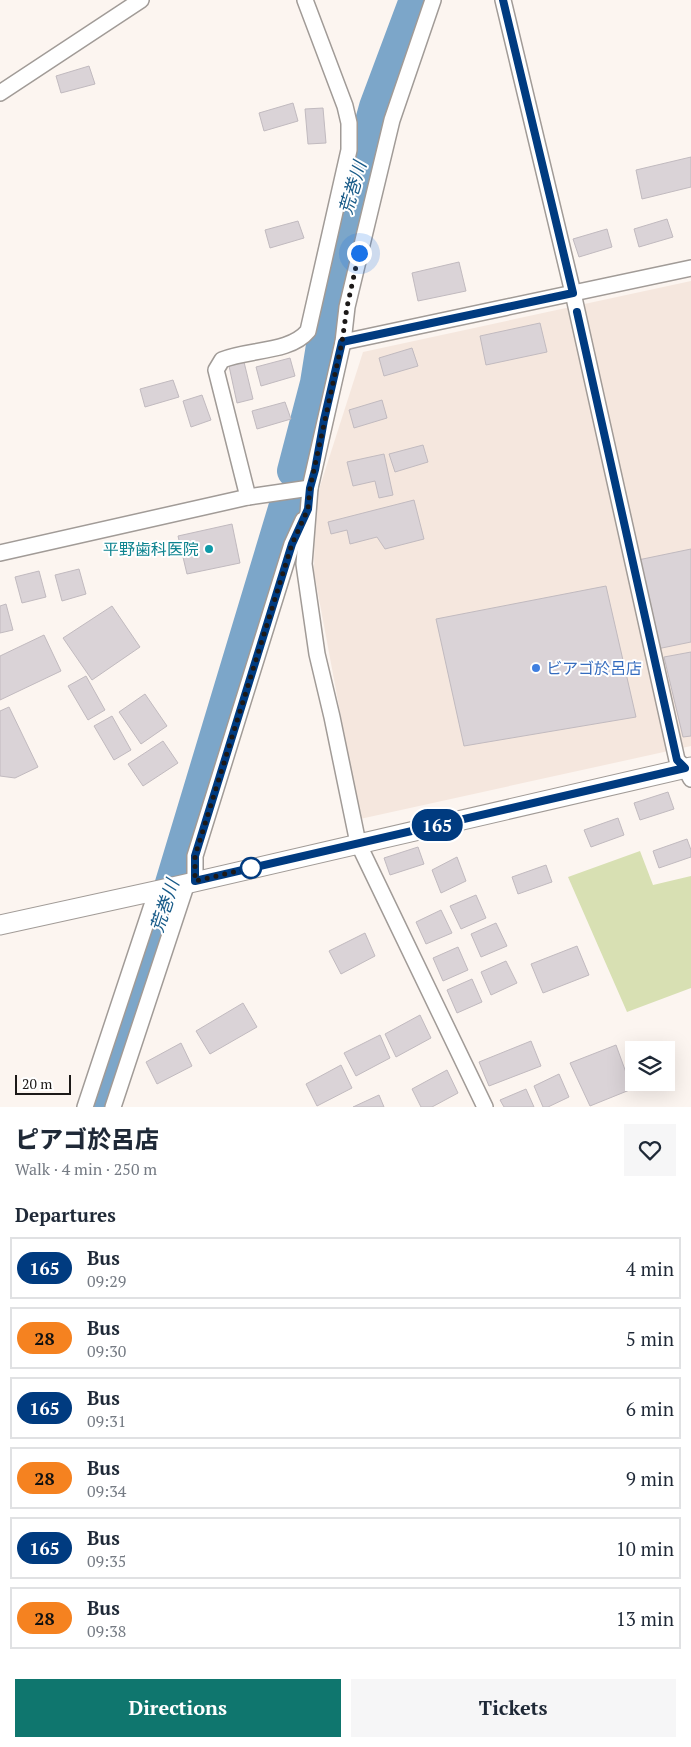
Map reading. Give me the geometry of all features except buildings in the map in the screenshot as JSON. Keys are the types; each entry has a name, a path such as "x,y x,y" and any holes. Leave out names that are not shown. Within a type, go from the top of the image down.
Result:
{"street":[{"path":"0,94 141,0"},
{"path":"248,497 216,370 222,360 244,353 293,344 308,331 349,150 349,123 345,106 305,0"},
{"path":"433,0 392,120 347,307 342,342 310,488 304,564 317,654 358,843 485,1107"},
{"path":"503,0 573,293 677,760 689,771"},
{"path":"342,342 691,268"},
{"path":"0,553 248,497 310,488"},
{"path":"85,1107 177,886 195,856 292,544 308,509"},
{"path":"0,925 177,886 358,843 689,771"},
{"path":"119,1103 177,886"}],"shaded area":[{"path":"691,281 691,746 360,819 314,572 315,502 363,352"}],"green space":[{"path":"640,851 653,885 691,876 691,988 627,1012 568,877"}],"waterway":[{"name":"荒巻川","path":"294,471 317,383 341,233 376,107 416,0"},
{"name":"荒巻川","path":"98,1107 167,900 287,502"}],"bus line":[{"name":"165","path":"503,0 573,293 342,342 310,488 308,509 292,544 195,856 195,881 685,768 677,760 577,312"}],"place":[{"name":"平野歯科医院","path":"209,549"},
{"name":"ビアゴ於呂店","path":"536,668"}],"route":[{"path":"251,868 195,881 195,856 292,544 308,509 310,488 342,342 347,307 359,253"}]}
